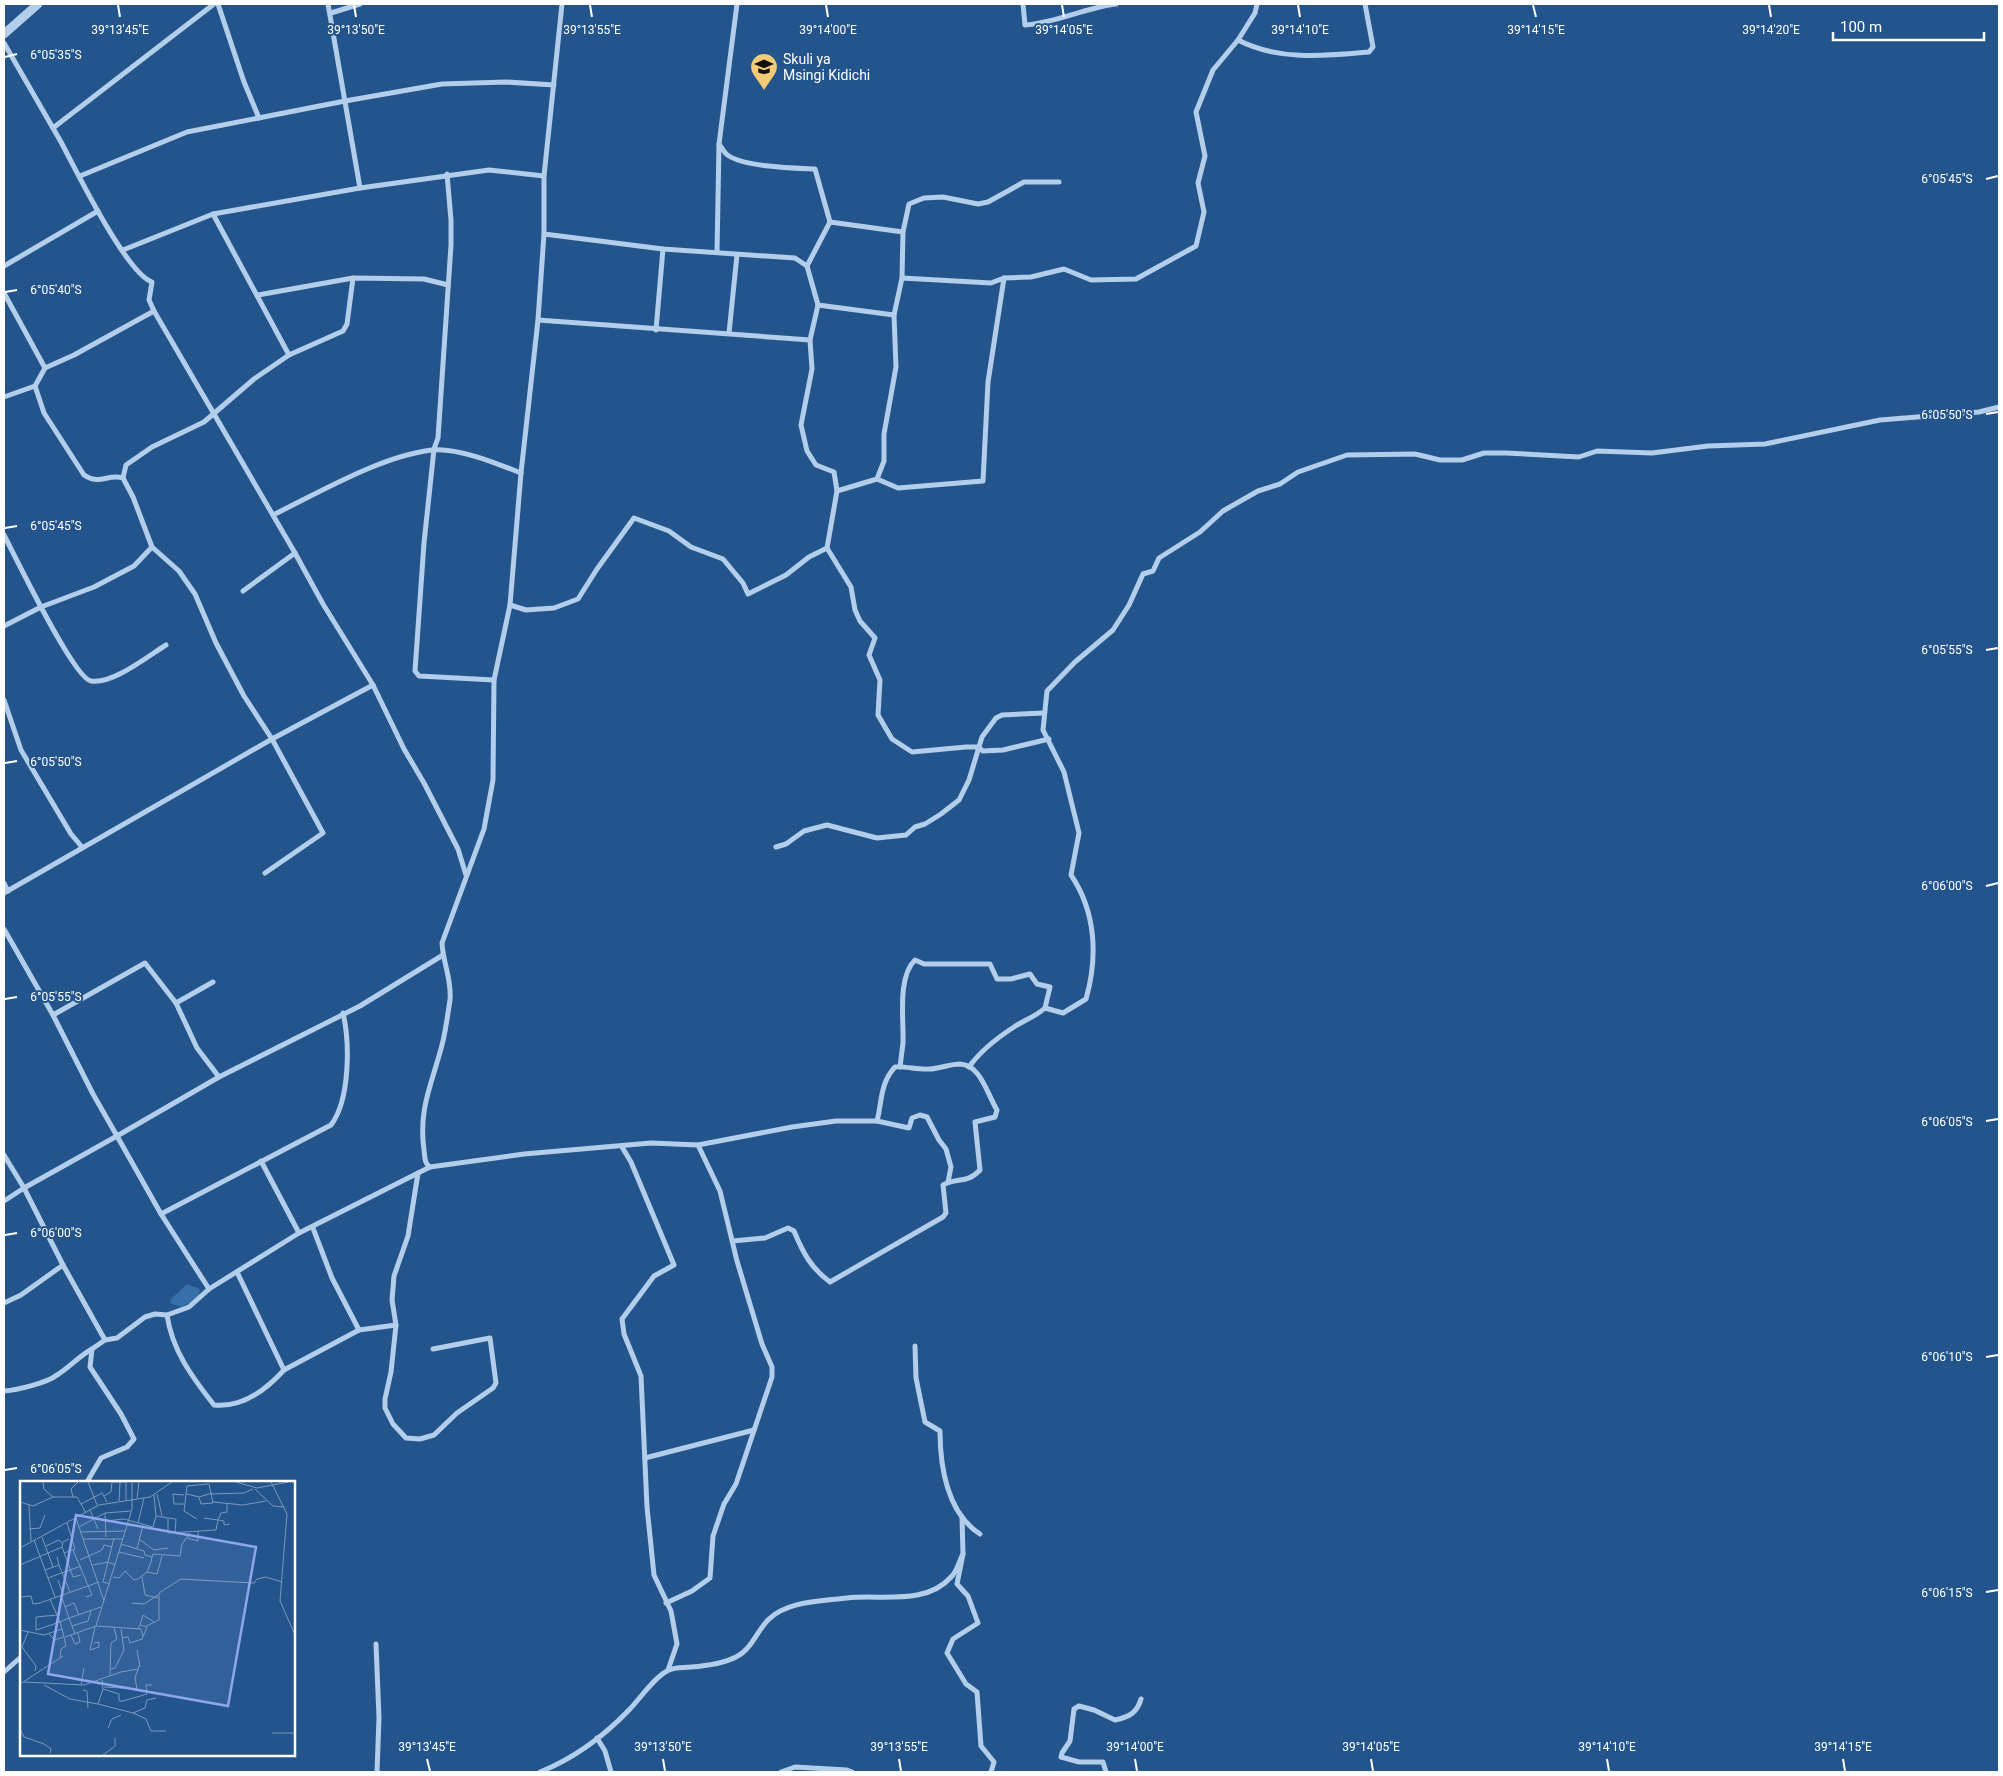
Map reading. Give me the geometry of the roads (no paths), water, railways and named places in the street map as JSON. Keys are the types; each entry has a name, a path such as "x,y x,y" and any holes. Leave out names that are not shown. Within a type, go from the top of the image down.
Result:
{"street":[{"path":"4,34 38,4"},
{"path":"53,128 214,4"},
{"path":"218,4 244,82 259,118"},
{"path":"328,4 360,188"},
{"path":"331,13 360,4"},
{"path":"430,1167 425,1160 421,1132 423,1109 443,1041 450,1000 450,983 442,955 442,943 484,829 493,780 494,680 510,605 521,473 538,320 544,234 544,176 562,4"},
{"path":"717,252 719,144 736,4"},
{"path":"1023,4 1024,25 1045,24 1076,12 1102,5 1116,4"},
{"path":"902,278 991,283 1004,278 1031,277 1064,268 1091,280 1136,279 1196,246 1204,212 1198,183 1205,156 1196,112 1213,70 1238,40 1255,13 1257,4"},
{"path":"1238,40 1251,47 1272,53 1298,56 1369,52 1373,47 1365,4"},
{"path":"4,43 80,176 98,212 140,275 152,282 149,300 154,311 323,604 373,685 404,749 458,849 466,876"},
{"path":"80,176 187,132 345,101 442,84 506,82 554,85"},
{"path":"719,144 728,156 739,160 780,168 815,169 830,222 807,266"},
{"path":"123,250 213,214 360,188 447,174 489,170 544,176"},
{"path":"447,174 452,220 448,285 438,438 434,450 424,544 415,671 420,676 494,680"},
{"path":"877,479 884,461 884,434 896,367 894,315 902,278 903,232 909,204 924,198 943,197 978,204 988,202 1024,182 1059,182"},
{"path":"4,266 98,212"},
{"path":"213,214 290,355"},
{"path":"830,222 903,232"},
{"path":"544,234 663,249 795,258 807,266 818,305 810,340 812,369 801,425 807,451 816,465 834,472 837,491 826,548 851,587 855,610 860,622 875,638 870,656 880,680 878,716 892,738 912,752 978,748 983,750 1003,750 1049,739"},
{"path":"656,330 663,249"},
{"path":"729,333 737,255"},
{"path":"258,295 353,278 424,279 448,285"},
{"path":"265,873 323,833 272,739 244,696 216,643 195,594 179,571 152,547 133,497 123,478 126,465 152,447 204,422 254,379 290,355 343,331 347,324 353,278"},
{"path":"837,491 877,479 898,488 983,482 988,382 1004,278"},
{"path":"4,293 45,368"},
{"path":"818,305 894,315"},
{"path":"4,396 35,386 45,368 74,355 154,311"},
{"path":"538,320 810,340"},
{"path":"35,386 44,413 84,474 91,480 118,476 123,478"},
{"path":"1045,1008 1064,1013 1086,999 1093,976 1090,915 1083,893 1071,875 1079,833 1073,801 1064,772 1043,730 1043,713 1047,691 1075,662 1114,630 1129,605 1143,574 1153,571 1159,558 1200,532 1223,511 1258,491 1280,484 1298,472 1347,455 1415,454 1440,460 1462,460 1484,454 1506,453 1579,457 1597,451 1652,453 1708,446 1766,444 1880,420 1979,412 1999,407"},
{"path":"273,515 380,464 434,450 480,457 521,473"},
{"path":"510,605 526,610 554,608 578,599 634,518 669,532 691,547 723,559 743,583 748,594 786,575 809,557 826,548"},
{"path":"4,535 40,607 76,667 88,680 93,682 112,678 166,645"},
{"path":"4,626 40,607 94,587 134,566 152,547"},
{"path":"243,591 295,553"},
{"path":"4,883 6,892 272,739 373,685"},
{"path":"4,700 21,750 71,834 82,847"},
{"path":"776,847 786,844 804,831 827,825 877,838 906,836 916,827 926,824 959,800 969,780 978,748 990,725 1002,715 1043,713"},
{"path":"4,929 53,1015 93,1094 161,1214 209,1289"},
{"path":"4,1201 219,1077 360,1006 442,955"},
{"path":"900,1067 903,1042 901,1008 909,966 915,960 924,964 990,964 997,979 1030,974 1037,984 1050,987 1045,1008 1036,1016 1015,1026 981,1050 969,1067"},
{"path":"53,1015 145,963 176,1003 197,1048 219,1077"},
{"path":"176,1003 213,982"},
{"path":"161,1214 331,1125 338,1116 348,1050 348,1034 343,1013"},
{"path":"733,1242 765,1238 788,1228 794,1231 802,1251 814,1270 830,1282 943,1218 946,1213 943,1185 948,1182 966,1180 980,1170 974,1129 975,1122 995,1117 997,1110 988,1097 983,1081 969,1067 959,1064 922,1070 895,1067 889,1073 883,1085 877,1122"},
{"path":"4,1391 56,1377 80,1355 105,1340 117,1338 145,1317 155,1314 167,1315 189,1307 209,1289 299,1233 313,1228 430,1167 524,1154 651,1143 698,1145 792,1127 836,1121 877,1122 909,1128 912,1118 920,1115 927,1117 950,1158 948,1182"},
{"path":"666,1603 692,1591 710,1578 713,1536 724,1504 736,1484 772,1376 772,1367 762,1344 737,1261 720,1191 698,1145"},
{"path":"540,1772 572,1758 612,1728 642,1693 668,1670 677,1644 671,1611 654,1575 644,1458 641,1376 624,1334 622,1319 654,1276 674,1265 631,1162 622,1147"},
{"path":"4,1156 24,1188 63,1265 105,1340"},
{"path":"261,1161 299,1233"},
{"path":"418,1173 408,1236 394,1276 392,1300 396,1325 385,1408 393,1424 406,1438 420,1440 434,1435 457,1413 493,1388 496,1383 490,1338 433,1349"},
{"path":"313,1228 332,1278 359,1330"},
{"path":"4,1303 21,1295 63,1265"},
{"path":"237,1272 284,1370"},
{"path":"167,1315 169,1328 188,1371 214,1405 238,1403 262,1392 284,1370 359,1330 396,1325"},
{"path":"914,1346 916,1378 925,1422 940,1431 940,1459 953,1504 962,1517 980,1534"},
{"path":"88,1481 101,1458 127,1447 134,1439 121,1414 90,1367 92,1349"},
{"path":"644,1458 754,1430"},
{"path":"962,1517 963,1554 957,1584 968,1596 978,1623 953,1639 947,1653 966,1684 977,1692 981,1746 994,1762 991,1772"},
{"path":"668,1670 693,1667 736,1657 745,1650 767,1621 780,1610 795,1605 871,1596 905,1598 934,1590 952,1577 963,1554"},
{"path":"376,1644 379,1718 377,1772"},
{"path":"4,1672 20,1658"},
{"path":"1106,1772 1103,1762 1079,1762 1061,1757 1070,1741 1074,1709 1079,1706 1088,1708 1115,1720 1138,1709 1140,1699"},
{"path":"597,1738 605,1751 611,1772"},
{"path":"781,1772 795,1767 847,1770 852,1772"}],"place":[{"name":"Skuli ya Msingi Kidichi","path":"764,91"}]}
